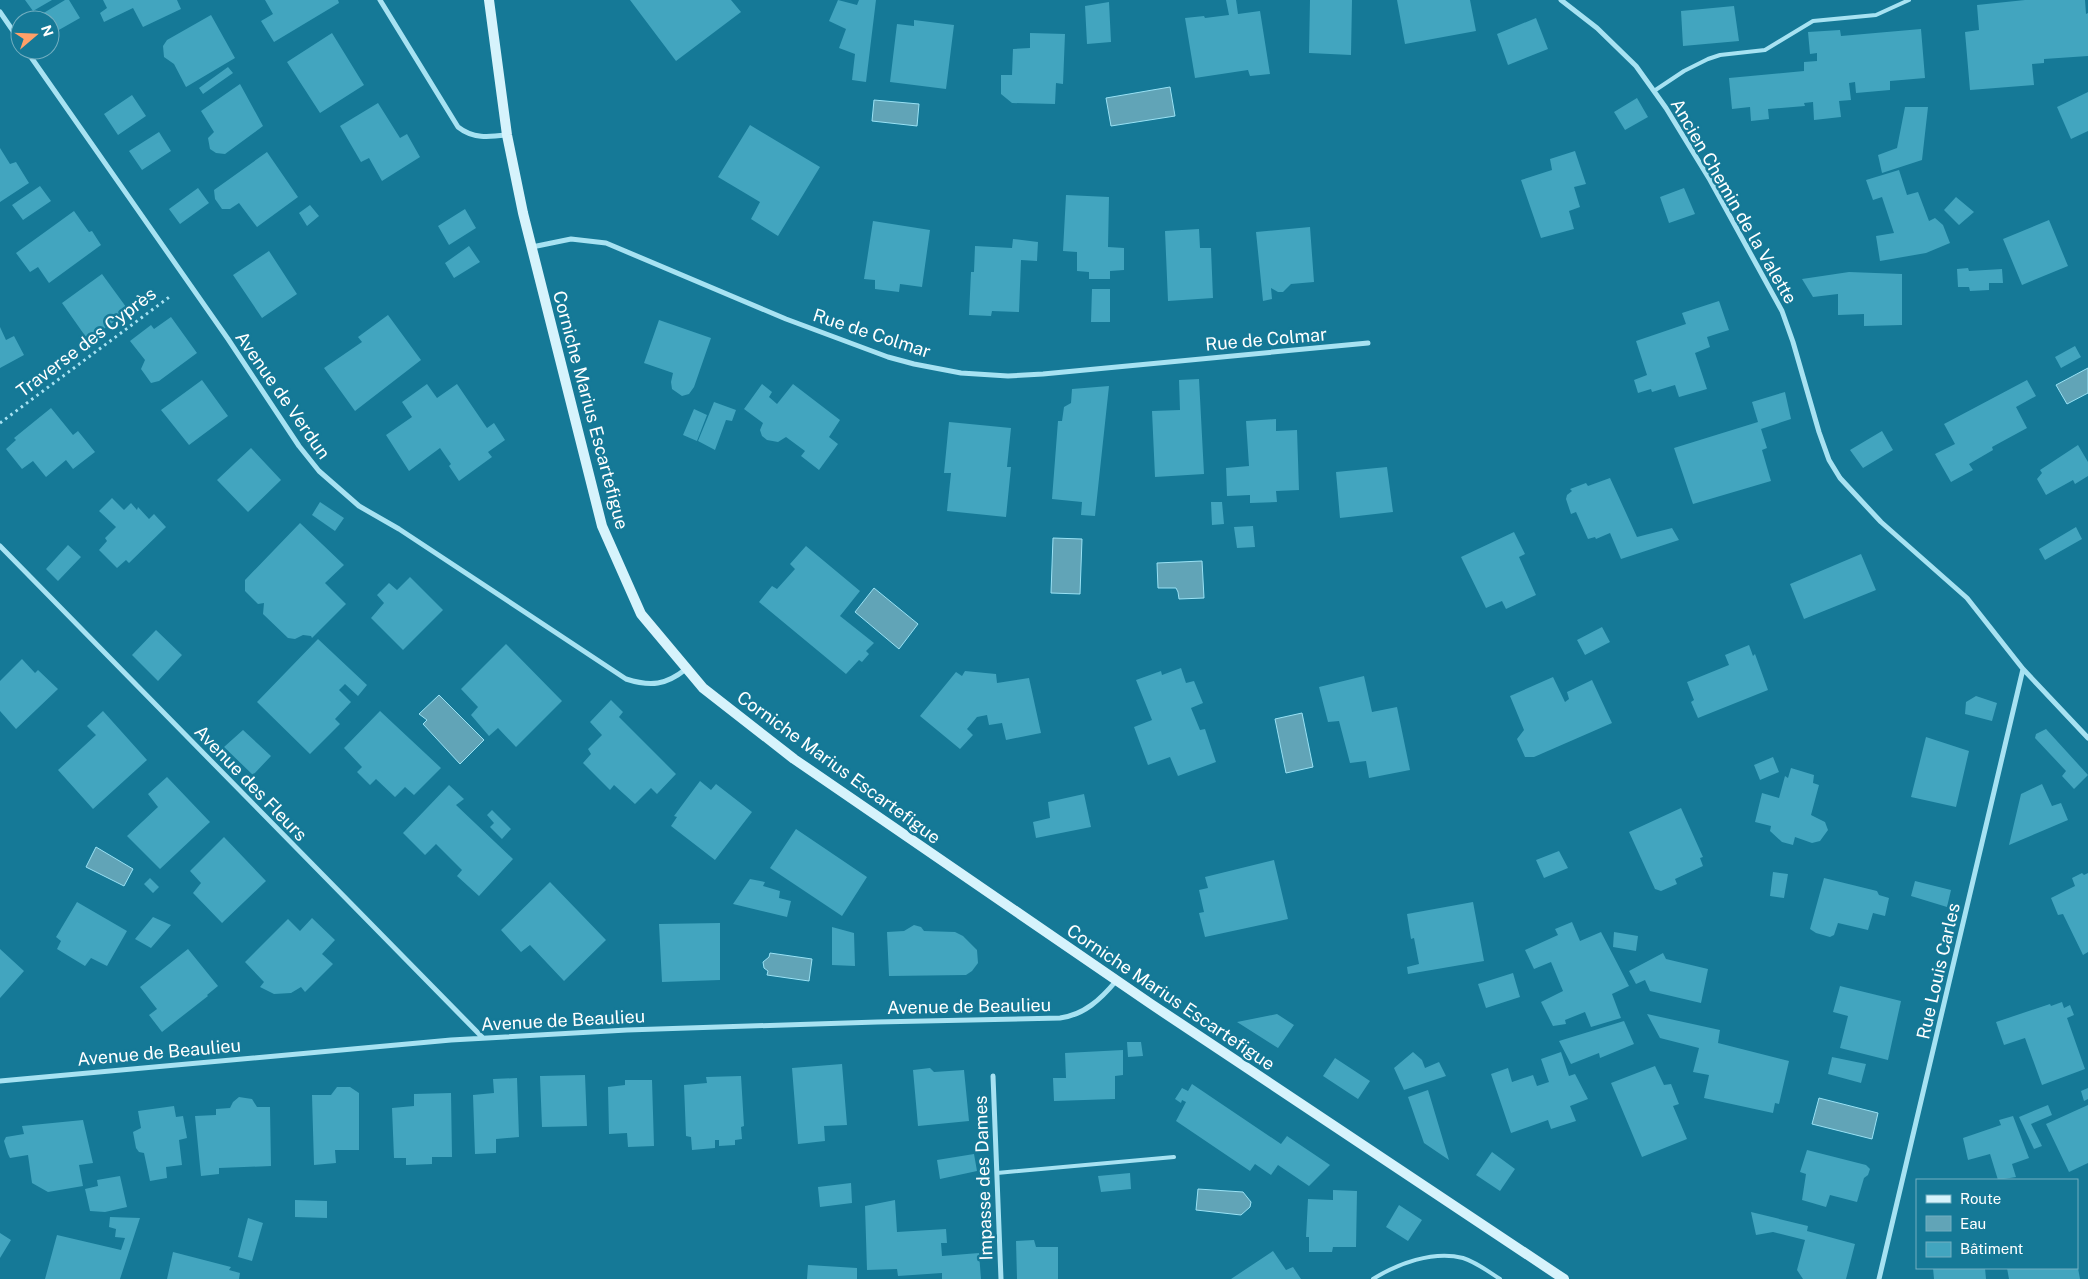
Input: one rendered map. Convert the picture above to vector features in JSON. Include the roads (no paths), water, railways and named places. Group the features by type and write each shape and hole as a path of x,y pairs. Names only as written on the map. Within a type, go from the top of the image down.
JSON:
{"main road":[{"name":"Corniche Marius Escartefigue","path":"489,0 507,135 532,247 602,526 641,614 702,688 794,759 1116,981 1564,1279"}],"street":[{"path":"380,0 458,127 469,134 480,136 507,135"},
{"name":"Ancien Chemin de la Valette","path":"1561,0 1597,28 1636,66 1710,180 1782,311 1819,432 1834,469 1840,478 1881,522 1967,598 2023,669 2088,738"},
{"path":"0,12 10,26"},
{"name":"Avenue de Verdun","path":"33,60 189,283 309,460 336,487 359,506 399,529 626,679 641,684 660,683 674,678 686,668"},
{"name":"Rue de Colmar","path":"532,247 571,239 606,243 786,318 854,344 914,364 961,373 1008,376 1368,343"},
{"name":"Avenue des Fleurs","path":"0,546 482,1038"},
{"name":"Rue Louis Carles","path":"1879,1279 2023,669"},
{"name":"Avenue de Beaulieu","path":"0,1081 482,1038 627,1030 1060,1018 1072,1016 1085,1010 1100,999 1116,981"},
{"name":"Impasse des Dames","path":"993,1076 1001,1279"}],"lane":[{"path":"1654,91 1684,71 1708,59 1720,55 1765,50 1813,21 1876,15 1909,0"},
{"path":"997,1173 1174,1157"},
{"path":"1373,1279 1391,1268 1406,1262 1452,1257 1474,1262 1500,1279"}],"water":[{"path":"1170,87 1175,116 1111,126 1106,98"},
{"path":"874,100 919,104 917,126 872,121"},
{"path":"2088,368 2088,393 2067,404 2056,385"},
{"path":"1053,538 1082,539 1080,594 1051,593"},
{"path":"1202,561 1204,598 1179,599 1176,588 1158,588 1157,563"},
{"path":"874,588 918,624 899,649 855,612"},
{"path":"439,695 484,740 460,764 423,724 427,720 419,714"},
{"path":"1302,713 1313,767 1286,773 1275,719"},
{"path":"96,847 133,869 124,886 86,867"},
{"path":"770,953 812,959 809,981 767,975 768,971 764,968 763,962 769,957"},
{"path":"1819,1098 1878,1113 1872,1139 1812,1124"},
{"path":"1198,1189 1243,1192 1251,1202 1250,1207 1241,1215 1196,1210"}]}
